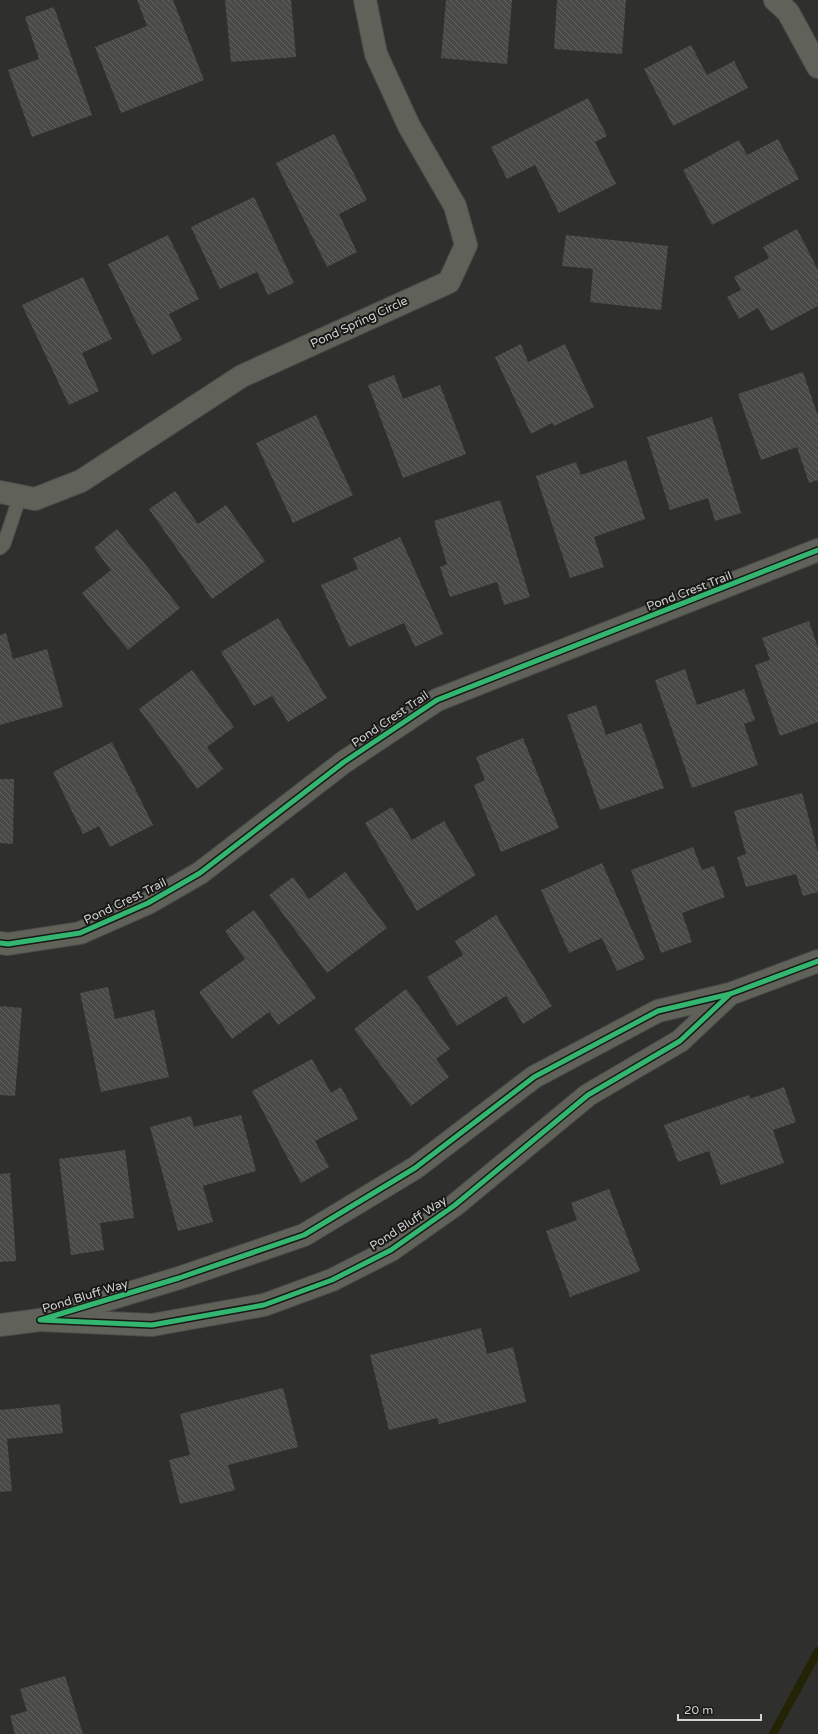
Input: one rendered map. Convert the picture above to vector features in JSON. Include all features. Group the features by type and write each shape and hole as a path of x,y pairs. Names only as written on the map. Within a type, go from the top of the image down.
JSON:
{"street":[{"name":"Pond Spring Circle","path":"10,494 35,499 81,481 242,376 449,282 466,245 455,206 409,126 376,54 365,0"},
{"path":"775,0 788,12 818,67"},
{"name":"Pond Crest Trail","path":"0,943 8,944 80,933 148,903 200,872 344,762 437,700 818,550"},
{"name":"Pond Bluff Way","path":"0,1326 40,1320 178,1278 304,1235 415,1168 534,1077 658,1012 730,994 818,960"},
{"name":"Pond Bluff Way","path":"40,1320 152,1325 264,1305 332,1280 390,1250 455,1205 588,1095 680,1041 730,994"}],"lane":[{"path":"0,548 4,544 10,494"}],"building":[{"path":"137,0 173,0 204,80 121,113 95,47 147,26"},
{"path":"225,0 291,0 296,57 231,62"},
{"path":"446,0 512,0 507,64 441,58"},
{"path":"557,0 626,0 622,54 554,49"},
{"path":"54,7 92,115 32,137 8,70 39,59 25,17"},
{"path":"691,45 707,75 734,61 748,88 673,126 644,69"},
{"path":"588,98 607,136 595,142 616,184 559,213 535,165 507,179 491,147"},
{"path":"334,134 367,200 339,214 357,252 327,267 276,163"},
{"path":"778,139 799,179 712,225 683,170 739,140 747,155"},
{"path":"254,197 294,283 268,295 257,272 220,289 191,227"},
{"path":"797,229 818,270 818,306 771,331 758,308 739,319 727,297 741,290 734,277 769,258 763,247"},
{"path":"168,235 199,299 169,314 182,340 152,355 108,264"},
{"path":"566,235 668,246 661,310 590,302 593,269 562,266"},
{"path":"83,277 112,339 82,353 99,391 69,405 22,305"},
{"path":"521,344 528,362 565,344 594,407 554,426 552,423 531,434 495,357"},
{"path":"803,372 818,416 818,480 809,483 797,447 761,460 738,394"},
{"path":"394,375 403,399 440,385 466,454 403,478 368,385"},
{"path":"316,415 353,495 293,523 256,443"},
{"path":"712,417 741,513 715,521 708,498 670,510 647,437"},
{"path":"626,460 645,519 594,537 604,567 570,578 536,476 576,462 581,475"},
{"path":"175,491 198,524 226,505 265,561 212,599 149,509"},
{"path":"500,500 530,597 504,605 497,582 450,597 440,567 447,564 434,521"},
{"path":"117,529 180,608 128,650 82,593 111,570 94,548"},
{"path":"400,537 443,634 415,647 404,623 349,647 321,585 358,569 353,558"},
{"path":"278,618 327,698 288,722 272,696 254,706 221,652"},
{"path":"809,621 818,648 818,722 780,736 755,665 770,660 762,638"},
{"path":"6,633 13,659 47,649 63,707 0,725 0,635"},
{"path":"685,669 697,705 744,689 755,720 744,724 758,765 692,788 655,680"},
{"path":"192,670 234,727 207,747 223,769 197,789 139,709"},
{"path":"596,705 606,735 641,723 664,788 600,810 567,715"},
{"path":"523,738 559,828 501,852 474,785 485,780 476,757"},
{"path":"112,742 153,825 110,847 99,826 83,834 53,772"},
{"path":"0,779 14,779 13,844 0,843"},
{"path":"802,793 818,852 818,892 803,896 796,874 746,887 737,857 746,854 734,811"},
{"path":"392,807 412,840 444,821 476,875 417,911 365,823"},
{"path":"693,847 702,870 714,866 725,897 682,913 692,942 661,953 631,870"},
{"path":"602,863 645,959 617,971 602,938 569,953 541,890"},
{"path":"345,872 387,928 327,973 269,895 293,877 309,899"},
{"path":"254,910 316,998 278,1025 269,1012 232,1039 199,992 245,959 225,931"},
{"path":"496,915 552,1006 523,1024 506,996 457,1026 427,977 463,955 455,941"},
{"path":"108,987 115,1019 154,1010 169,1077 101,1092 80,993"},
{"path":"406,989 450,1049 436,1059 449,1077 411,1106 354,1029"},
{"path":"0,1006 22,1008 15,1096 0,1095"},
{"path":"312,1059 331,1093 341,1087 358,1119 315,1141 329,1167 301,1183 252,1091"},
{"path":"784,1087 796,1122 773,1130 784,1163 721,1185 709,1151 678,1162 664,1125 749,1095 750,1099"},
{"path":"241,1115 256,1171 203,1186 213,1222 178,1231 150,1127 191,1116 194,1127"},
{"path":"125,1150 134,1218 100,1223 104,1250 71,1255 59,1159"},
{"path":"10,1173 16,1261 0,1262 0,1174"},
{"path":"609,1189 640,1271 570,1297 546,1231 577,1220 571,1203"},
{"path":"481,1328 487,1354 513,1347 526,1402 439,1424 437,1418 389,1430 370,1355"},
{"path":"283,1388 298,1447 228,1465 235,1490 180,1504 169,1460 190,1455 180,1414"},
{"path":"60,1404 63,1433 7,1439 12,1491 0,1492 0,1410"},
{"path":"65,1676 83,1734 15,1734 10,1716 27,1711 20,1689"}],"waterway":[{"path":"773,1734 818,1651"}],"cycle path":[{"path":"0,943 8,944 80,933 148,903 200,873 344,762 437,700 818,550"},
{"path":"730,994 680,1041 588,1095 455,1205 391,1250 332,1280 264,1305 152,1325 40,1320 179,1278 304,1235 415,1168 534,1077 658,1011 730,994 818,961"}]}
